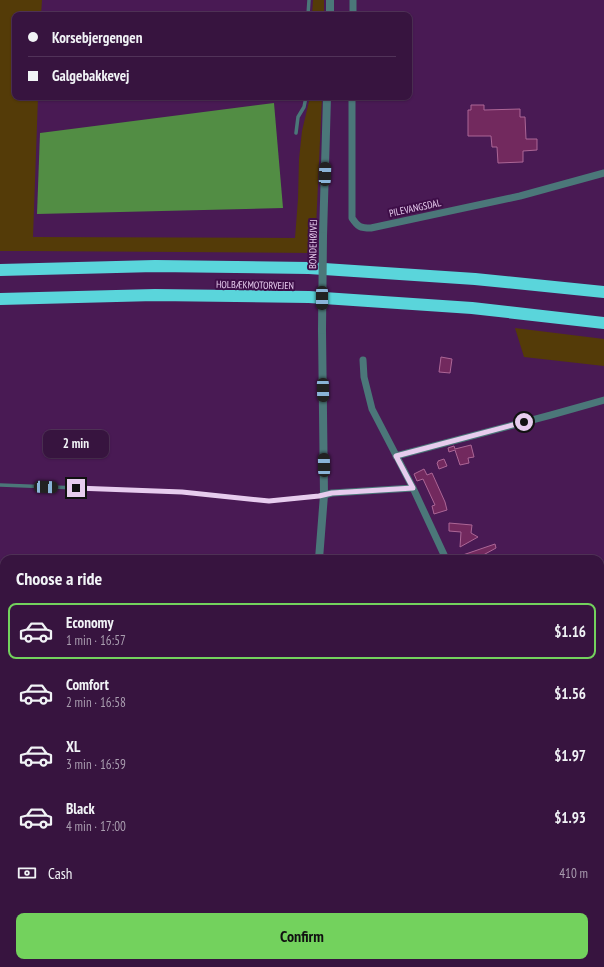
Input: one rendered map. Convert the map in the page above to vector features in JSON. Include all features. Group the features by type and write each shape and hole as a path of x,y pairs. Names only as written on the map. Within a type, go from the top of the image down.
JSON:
{"highway":[{"name":"HOLBÆKMOTORVEJEN","path":"0,270 155,266 309,268 475,279 604,292"},
{"name":"HOLBÆKMOTORVEJEN","path":"0,299 155,295 309,298 472,308 604,323"}],"street":[{"path":"330,0 330,12"},
{"path":"353,0 353,12"},
{"name":"BONDEHØJVEJ","path":"320,555 324,495 322,330 327,100"},
{"name":"PILEVANGSDAL","path":"352,100 352,218 363,228 372,228 520,196 604,173"},
{"path":"363,360 364,377 372,409 413,488 444,555"},
{"path":"396,456 604,400"},
{"path":"324,495 332,493 413,488"}],"lane":[{"path":"308,12 309,0"},
{"path":"296,133 298,117 304,107 305,100"},
{"path":"0,486 182,492 269,501 324,495"}],"shaded area":[{"path":"0,0 42,0 41,12 12,12 12,100 38,100 33,237 295,238 302,131 309,100 322,100 316,227 311,253 0,251"},
{"path":"313,0 324,0 324,12 312,12"},
{"path":"274,103 283,208 37,214 40,133"},
{"path":"515,328 604,339 604,366 524,357"}],"building":[{"path":"471,105 484,105 484,110 520,109 520,117 525,117 526,139 537,139 537,150 523,151 523,162 498,163 497,147 492,147 491,136 468,136 468,110 471,110"},
{"path":"441,357 452,359 450,373 439,372"},
{"path":"471,445 474,457 468,458 469,463 460,465 455,450 449,452 448,448 454,446 455,449"},
{"path":"444,459 447,466 439,469 437,463 438,461"},
{"path":"424,469 427,475 432,473 447,510 434,514 432,506 435,505 423,479 417,481 414,474"},
{"path":"449,523 472,525 471,533 478,537 460,547 461,532 449,531"},
{"path":"495,544 496,548 483,555 463,555"}],"route":[{"path":"76,488 182,492 269,501 319,496 332,493 413,488 396,456 524,422"}]}
